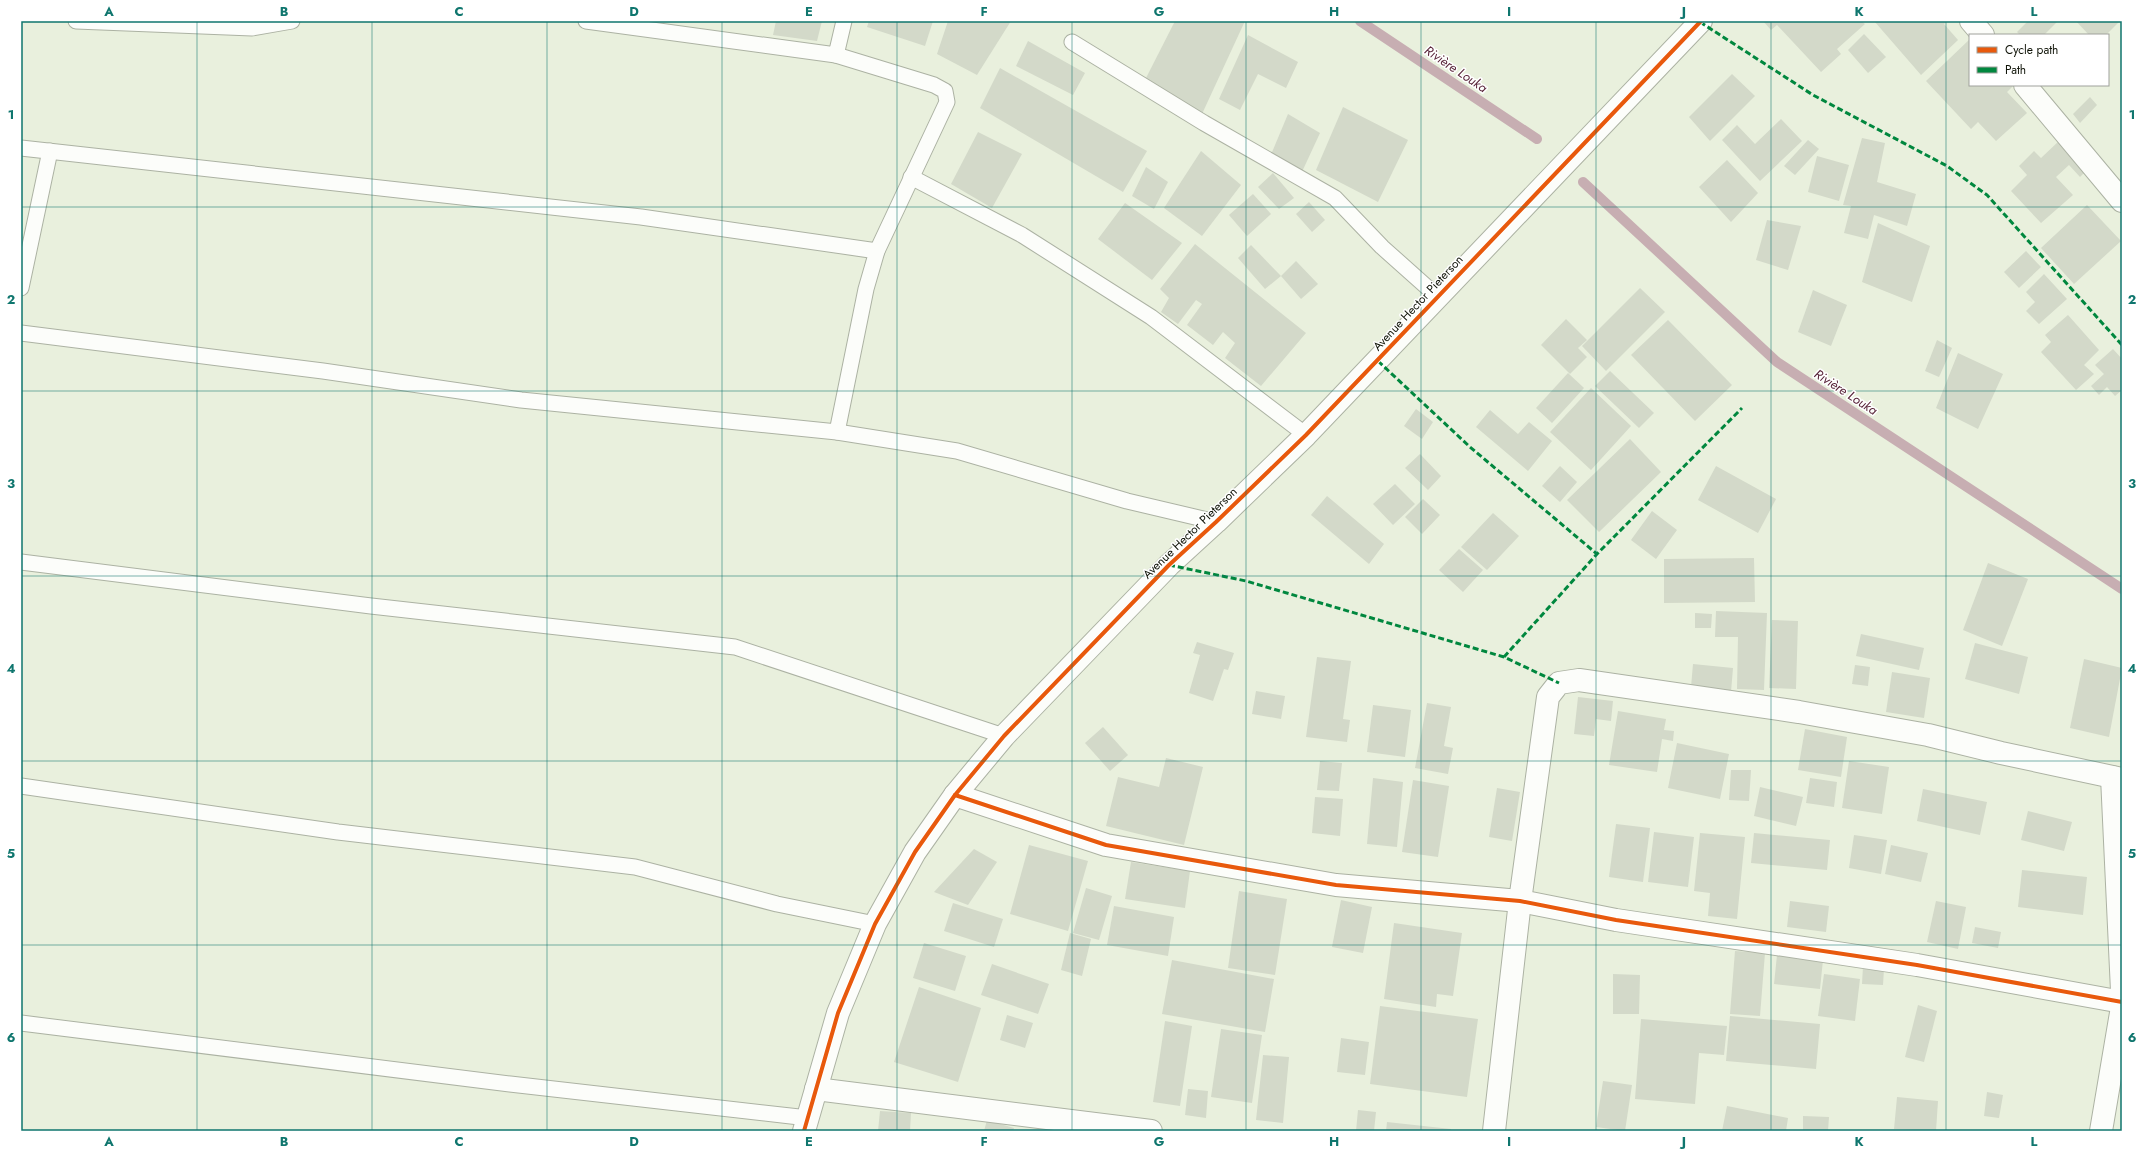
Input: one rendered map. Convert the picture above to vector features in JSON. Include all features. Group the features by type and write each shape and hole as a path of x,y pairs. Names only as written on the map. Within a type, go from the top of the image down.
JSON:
{"street":[{"name":"Avenue Hector Pieterson","path":"806,1124 838,1013 874,924 915,852 955,795 1004,736 1169,565 1306,435 1700,21"},
{"path":"1971,21 1982,34"},
{"path":"2026,86 2122,201"},
{"path":"1494,1131 1520,901 1548,697 1559,683 1579,680 1799,712 1928,735 2001,754 2117,778 2122,991"},
{"path":"955,795 1106,845 1336,885 1520,901 1616,920 1917,965 2122,1002"},
{"path":"2101,1131 2122,1007"},
{"path":"816,1089 1151,1131"}],"lane":[{"path":"76,21 252,28 292,21"},
{"path":"586,21 836,55 934,85 945,92 947,102 878,251 866,289 837,432"},
{"path":"836,55 844,21"},
{"path":"1072,42 1204,123 1334,198 1382,247 1438,297"},
{"path":"21,148 641,217 878,251"},
{"path":"21,288 50,151"},
{"path":"911,177 1022,235 1151,316 1306,435"},
{"path":"21,333 323,371 521,400 837,432 957,451 1127,501 1216,522"},
{"path":"21,562 371,606 735,647 1004,736"},
{"path":"21,786 338,832 635,867 777,904 874,924"},
{"path":"21,1023 510,1084 806,1124"}],"building":[{"path":"776,21 822,21 817,41 773,35"},
{"path":"869,21 933,21 925,46 867,27"},
{"path":"948,21 1011,21 977,75 937,54"},
{"path":"1175,21 1245,21 1202,114 1145,80"},
{"path":"1763,21 1861,21 1865,24 1837,49 1841,54 1821,72 1777,25 1771,30"},
{"path":"1947,21 1944,24 1958,40 1921,75 1875,22"},
{"path":"2028,21 2058,21 2045,34 2019,34 2017,32"},
{"path":"2076,21 2120,21 2107,34 2088,34"},
{"path":"1864,34 1886,57 1868,73 1848,50"},
{"path":"1248,35 1298,62 1286,88 1258,74 1240,110 1219,99"},
{"path":"1969,40 1969,86 2013,86 2007,92 2027,113 1996,141 1978,122 1971,129 1926,81"},
{"path":"1028,41 1085,73 1073,95 1016,66"},
{"path":"1000,68 1147,151 1123,192 980,108"},
{"path":"1732,74 1755,96 1710,141 1689,117"},
{"path":"2090,97 2097,105 2080,123 2073,114"},
{"path":"1343,107 1408,140 1378,202 1316,170"},
{"path":"1288,114 1320,133 1301,174 1270,157"},
{"path":"1781,119 1802,141 1760,181 1722,140 1737,125 1755,144"},
{"path":"978,132 1022,154 992,208 951,184"},
{"path":"1862,138 1885,143 1877,182 1916,194 1907,226 1874,215 1868,239 1844,233 1851,206 1843,205"},
{"path":"1808,140 1819,149 1795,175 1784,166"},
{"path":"2060,140 2088,169 2080,177 2069,165 2056,177 2073,195 2041,223 2011,191 2027,175 2019,166 2034,151 2041,158"},
{"path":"1201,151 1241,185 1202,236 1164,208"},
{"path":"1817,156 1849,165 1839,201 1808,192"},
{"path":"1727,160 1758,193 1731,222 1699,187"},
{"path":"1146,167 1168,182 1154,209 1132,196"},
{"path":"1273,173 1294,198 1279,209 1258,187"},
{"path":"1253,194 1271,214 1247,236 1229,215"},
{"path":"1309,202 1325,220 1312,232 1296,214"},
{"path":"1125,203 1182,243 1152,280 1098,239"},
{"path":"2087,205 2121,241 2074,284 2041,248"},
{"path":"1767,220 1801,226 1788,270 1756,260"},
{"path":"1878,223 1930,246 1912,302 1862,282"},
{"path":"1195,244 1306,333 1261,386 1225,358 1235,343 1223,332 1213,345 1187,325 1202,304 1196,300 1178,324 1161,312 1169,298 1160,289"},
{"path":"1251,245 1281,276 1265,289 1238,258"},
{"path":"2026,251 2041,267 2019,288 2004,272"},
{"path":"1296,261 1318,284 1301,299 1281,276"},
{"path":"2044,274 2067,299 2039,324 2026,311 2035,302 2026,292"},
{"path":"1640,288 1665,312 1606,371 1582,346"},
{"path":"1813,290 1847,305 1831,346 1798,332"},
{"path":"2068,315 2099,350 2084,365 2094,374 2076,390 2041,352 2051,342 2045,335"},
{"path":"1566,319 1587,340 1578,348 1587,357 1570,374 1541,345"},
{"path":"1668,320 1732,385 1695,421 1631,355"},
{"path":"1937,340 1952,348 1939,377 1925,371"},
{"path":"2113,349 2122,359 2122,390 2115,396 2107,387 2099,395 2091,386 2104,374 2095,365"},
{"path":"1958,353 2003,374 1978,429 1936,408"},
{"path":"1610,371 1654,413 1639,428 1595,386"},
{"path":"1568,373 1584,388 1552,423 1536,408"},
{"path":"1591,388 1631,426 1591,470 1550,432"},
{"path":"1416,409 1433,422 1422,439 1404,426"},
{"path":"1490,410 1518,434 1529,422 1552,441 1528,471 1476,427"},
{"path":"1630,439 1661,472 1599,532 1567,500"},
{"path":"1420,454 1441,476 1428,490 1405,468"},
{"path":"1560,466 1577,482 1560,502 1542,486"},
{"path":"1716,466 1776,499 1758,533 1698,500"},
{"path":"1395,484 1415,504 1393,525 1373,504"},
{"path":"1327,496 1384,544 1369,564 1311,515"},
{"path":"1423,499 1440,515 1422,534 1405,517"},
{"path":"1652,511 1677,530 1656,559 1631,540"},
{"path":"1493,513 1519,536 1487,570 1461,547"},
{"path":"1459,549 1483,570 1463,592 1439,570"},
{"path":"1754,558 1755,602 1664,603 1664,559"},
{"path":"1988,563 2028,579 2002,646 1963,630"},
{"path":"1716,611 1767,613 1764,690 1737,689 1738,637 1715,637"},
{"path":"1695,613 1712,614 1711,628 1695,628"},
{"path":"1772,620 1798,621 1796,689 1769,688"},
{"path":"1861,634 1924,648 1919,670 1856,656"},
{"path":"1197,642 1234,653 1228,670 1224,669 1213,701 1189,693 1200,655 1193,653"},
{"path":"1975,643 2028,657 2019,694 1965,679"},
{"path":"1317,657 1351,661 1343,719 1350,720 1347,742 1306,737"},
{"path":"2084,659 2122,668 2109,737 2070,728"},
{"path":"1693,664 1733,668 1731,692 1691,687"},
{"path":"1855,665 1870,667 1868,686 1852,684"},
{"path":"1892,672 1930,678 1924,718 1886,712"},
{"path":"1256,691 1285,696 1281,719 1252,714"},
{"path":"1578,697 1613,701 1611,721 1596,719 1594,736 1574,734"},
{"path":"1427,703 1451,707 1444,746 1453,748 1448,774 1415,768"},
{"path":"1373,705 1411,710 1405,757 1367,752"},
{"path":"1618,711 1666,719 1664,730 1674,731 1673,741 1662,739 1657,772 1609,765"},
{"path":"1103,727 1128,755 1110,771 1085,743"},
{"path":"1805,729 1847,737 1841,777 1798,770"},
{"path":"1677,743 1729,754 1720,799 1668,788"},
{"path":"1166,758 1203,767 1184,845 1106,826 1118,777 1159,787"},
{"path":"1320,761 1342,763 1339,791 1317,790"},
{"path":"1849,761 1889,767 1882,814 1842,808"},
{"path":"1731,770 1751,770 1749,801 1729,800"},
{"path":"1373,778 1403,782 1397,847 1367,844"},
{"path":"1810,778 1837,782 1834,807 1806,803"},
{"path":"1413,780 1449,786 1438,857 1402,852"},
{"path":"1760,787 1803,797 1796,826 1754,816"},
{"path":"1497,788 1520,792 1512,841 1489,837"},
{"path":"1923,789 1987,802 1980,835 1917,821"},
{"path":"1315,797 1343,799 1340,836 1312,833"},
{"path":"2028,811 2072,822 2064,851 2021,840"},
{"path":"1616,824 1650,828 1643,882 1609,877"},
{"path":"1654,832 1694,837 1688,887 1648,882"},
{"path":"1700,833 1745,837 1737,919 1708,916 1710,893 1694,891"},
{"path":"1754,833 1830,840 1827,870 1751,863"},
{"path":"1854,835 1887,840 1881,874 1849,868"},
{"path":"1029,845 1088,861 1068,931 1010,914"},
{"path":"1891,845 1928,853 1921,882 1885,874"},
{"path":"974,849 997,862 968,905 934,892"},
{"path":"1131,862 1190,871 1185,908 1125,899"},
{"path":"2022,870 2087,877 2083,915 2018,907"},
{"path":"1086,888 1112,896 1099,940 1073,933"},
{"path":"1239,891 1287,899 1275,975 1228,968"},
{"path":"1341,900 1372,907 1363,953 1332,947"},
{"path":"1790,901 1829,906 1826,932 1787,927"},
{"path":"1936,901 1966,907 1958,949 1927,942"},
{"path":"953,903 1003,919 994,947 944,931"},
{"path":"1114,906 1174,917 1168,956 1107,945"},
{"path":"1394,923 1462,933 1453,996 1437,994 1436,1007 1384,999"},
{"path":"1975,927 2001,932 1998,948 1972,943"},
{"path":"1070,933 1091,939 1082,976 1061,970"},
{"path":"924,943 966,956 955,991 913,978"},
{"path":"1735,951 1765,953 1760,1016 1730,1014"},
{"path":"1777,955 1823,960 1820,989 1774,984"},
{"path":"1172,960 1274,979 1265,1032 1162,1014"},
{"path":"992,964 1049,984 1038,1014 981,995"},
{"path":"1863,966 1884,969 1883,985 1862,984"},
{"path":"1613,974 1640,975 1639,1014 1613,1014"},
{"path":"1824,974 1860,979 1855,1021 1818,1016"},
{"path":"919,987 981,1008 958,1082 894,1062"},
{"path":"1918,1005 1937,1011 1924,1062 1905,1057"},
{"path":"1380,1006 1478,1019 1467,1097 1370,1084"},
{"path":"1007,1015 1033,1023 1025,1048 1000,1040"},
{"path":"1730,1016 1820,1024 1816,1069 1726,1061"},
{"path":"1641,1019 1727,1026 1724,1055 1699,1053 1695,1104 1635,1099"},
{"path":"1165,1021 1192,1026 1180,1106 1153,1102"},
{"path":"1221,1029 1262,1035 1252,1103 1211,1097"},
{"path":"1341,1038 1369,1042 1365,1075 1337,1072"},
{"path":"1263,1055 1289,1057 1283,1123 1256,1120"},
{"path":"1603,1081 1632,1085 1625,1131 1596,1127"},
{"path":"1188,1089 1208,1091 1206,1118 1185,1115"},
{"path":"1987,1092 2003,1095 1999,1118 1984,1116"},
{"path":"1897,1097 1938,1101 1936,1131 1894,1129"},
{"path":"1727,1106 1788,1118 1786,1131 1722,1131"},
{"path":"1358,1110 1376,1112 1374,1131 1356,1131"},
{"path":"880,1111 911,1113 910,1131 878,1131"},
{"path":"1803,1116 1829,1117 1828,1131 1803,1131"},
{"path":"987,1120 1014,1128 1013,1131 984,1131"},
{"path":"1387,1122 1451,1129 1451,1131 1386,1131"}],"waterway":[{"name":"Rivière Louka","path":"1360,21 1537,139"},
{"name":"Rivière Louka","path":"1583,182 1777,362 2122,589"}],"marked path":[{"path":"1700,22 1813,95 1947,166 1987,195 2122,345"},
{"path":"1378,361 1470,447 1597,554"},
{"path":"1504,657 1597,554 1742,408"},
{"path":"1169,565 1246,581 1504,657 1559,683"}],"cycle path":[{"path":"804,1131 838,1013 875,924 915,852 955,795 1004,736 1169,565 1306,435 1701,21"},
{"path":"955,795 1106,845 1336,885 1520,901 1616,920 1917,965 2122,1002"}]}
